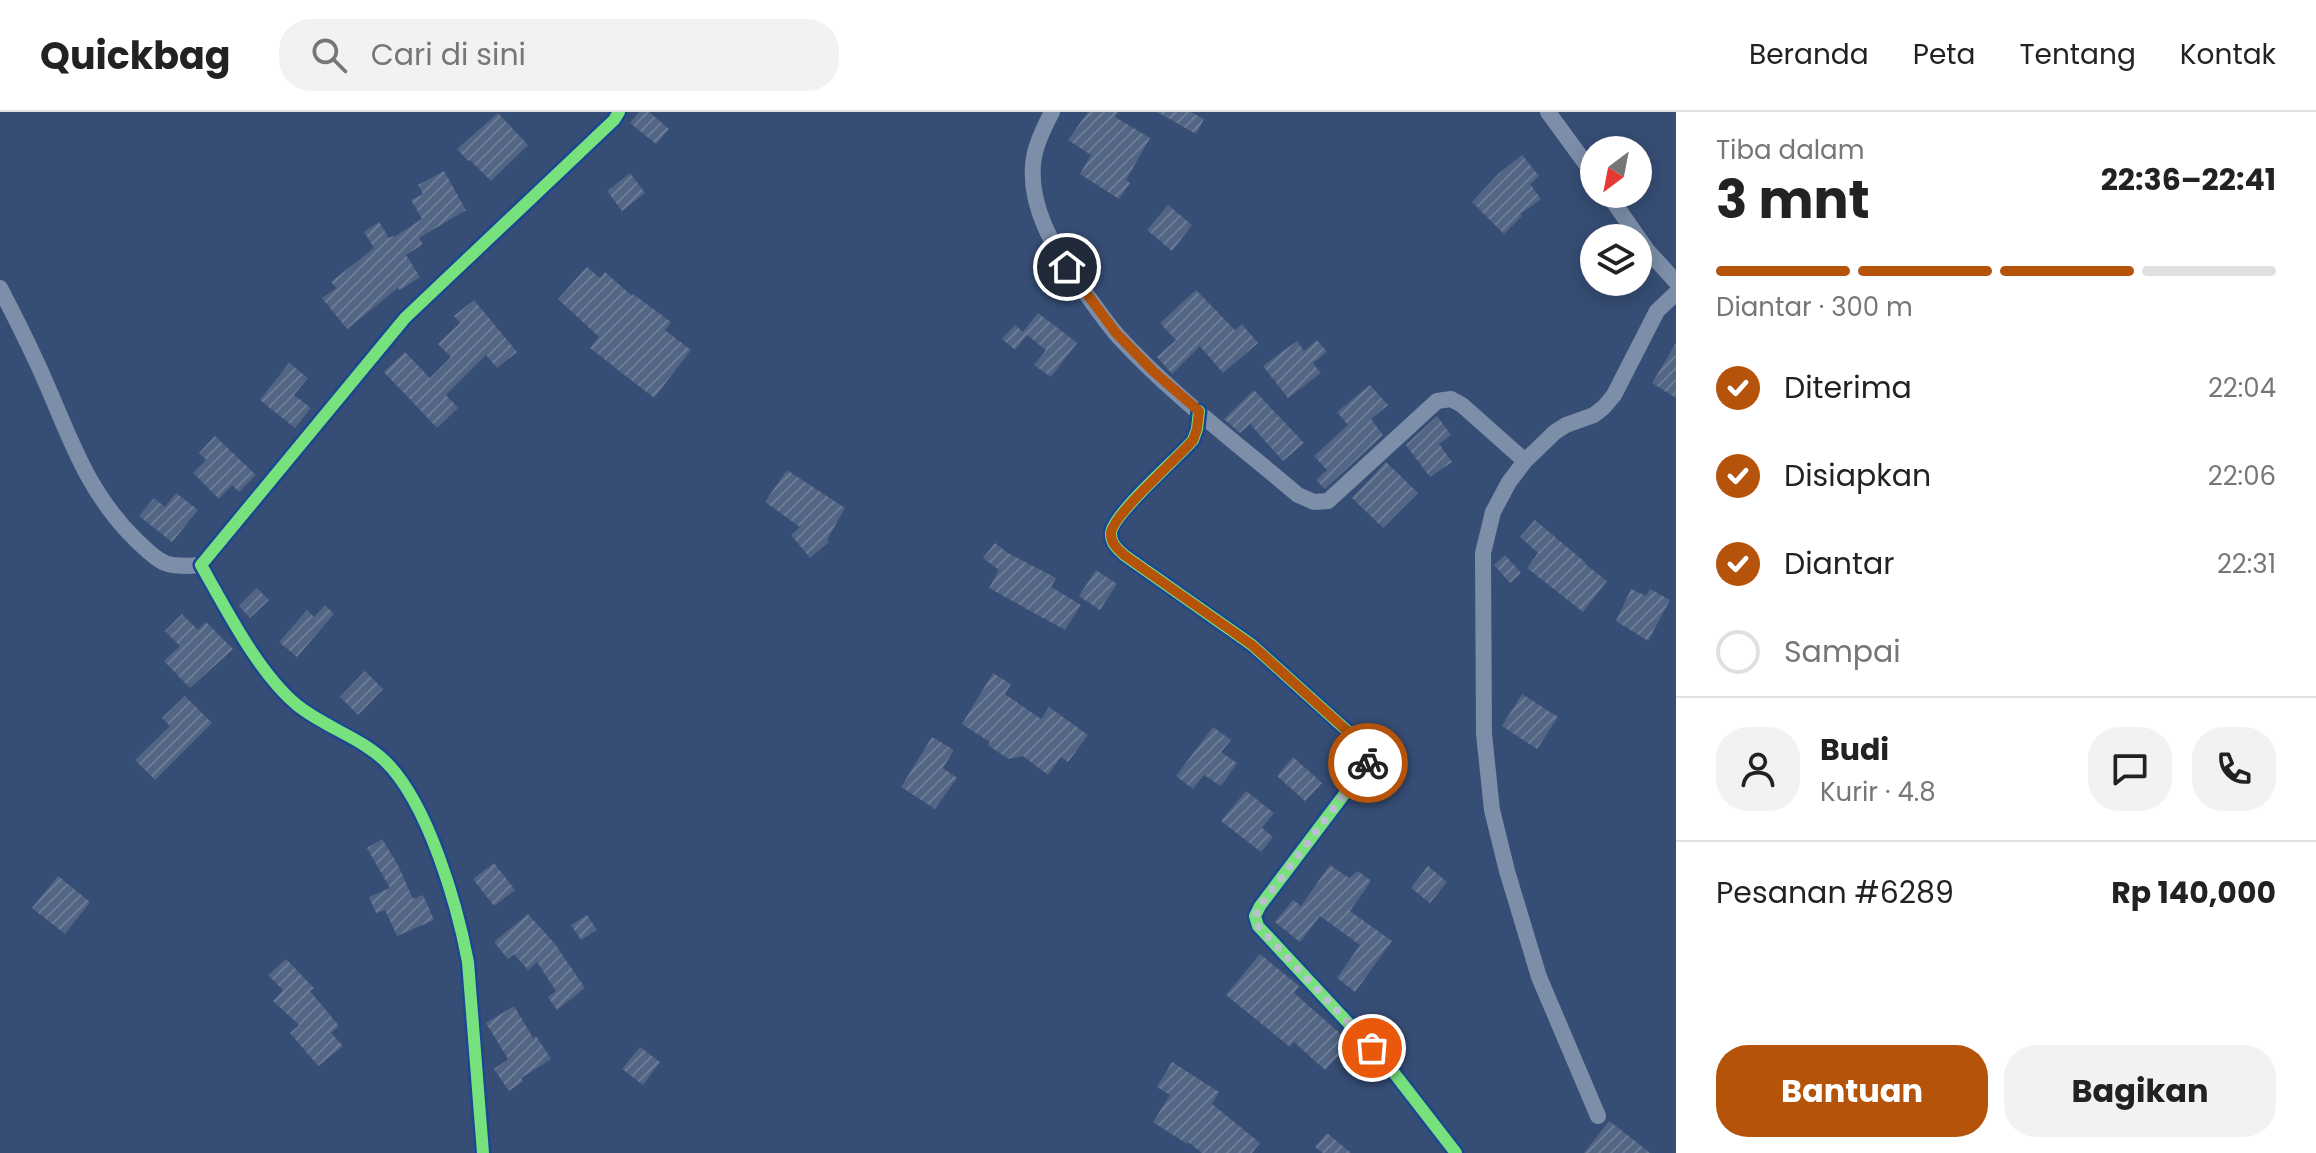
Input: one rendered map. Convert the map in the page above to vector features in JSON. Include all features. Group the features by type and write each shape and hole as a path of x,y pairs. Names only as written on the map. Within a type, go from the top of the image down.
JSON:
{"street":[{"path":"0,288 38,363 82,466 107,508 150,553 166,563 201,565 405,318 619,112"},
{"path":"1052,112 1033,159 1033,179 1036,199 1053,245 1116,333 1154,372 1298,495 1314,502 1328,501 1437,401 1451,399 1462,405 1525,461"},
{"path":"1548,112 1580,156"},
{"path":"1618,208 1647,250 1676,282"},
{"path":"1598,1116 1539,977 1492,810 1484,734 1483,553 1493,512 1509,482 1525,461 1555,432 1594,415 1604,407 1614,395 1657,311 1676,293"},
{"path":"1199,411 1193,440 1120,516 1113,525 1111,536 1124,555 1252,645 1364,746 1368,763 1255,916 1258,926 1391,1069 1456,1153"},
{"path":"201,565 268,674 297,705 365,745 385,761 423,818 449,885 465,946 483,1153"}],"building":[{"path":"639,112 649,112 669,129 656,144 630,123"},
{"path":"1088,112 1118,112 1115,117 1150,138 1126,180 1130,183 1119,199 1080,174 1091,155 1068,140"},
{"path":"1157,112 1191,112 1204,119 1196,134"},
{"path":"498,113 528,145 491,181 457,149"},
{"path":"1522,155 1539,176 1530,184 1541,199 1520,214 1522,216 1504,234 1472,202 1499,173"},
{"path":"444,171 466,210 419,238 423,244 406,255 420,277 400,290 398,288 347,329 322,298 336,288 331,282 374,248 364,232 379,222 389,238 394,237 422,219 411,200 423,194 418,185"},
{"path":"630,173 645,193 622,211 607,191"},
{"path":"1168,205 1192,225 1172,251 1147,230"},
{"path":"587,267 600,278 605,272 632,296 671,322 665,330 691,350 654,398 590,348 599,337 558,299"},
{"path":"1196,290 1235,330 1242,324 1258,343 1223,373 1200,346 1172,374 1157,357 1176,340 1160,323"},
{"path":"474,300 517,352 497,368 486,355 446,395 458,408 437,428 384,372 405,352 430,378 451,357 438,344 460,323 454,316"},
{"path":"1038,313 1077,343 1051,377 1034,365 1046,350 1027,335 1015,350 1002,339 1015,325 1023,332"},
{"path":"1317,340 1327,352 1313,363 1321,373 1288,398 1263,366 1297,341 1304,351"},
{"path":"1676,343 1676,398 1652,383"},
{"path":"289,363 308,378 294,395 311,408 295,428 260,400"},
{"path":"1370,385 1388,405 1371,419 1383,435 1325,489 1316,480 1327,470 1314,456 1348,425 1337,412"},
{"path":"1254,390 1304,443 1283,461 1250,424 1240,433 1224,419"},
{"path":"1437,416 1451,435 1439,444 1452,462 1430,477 1406,445"},
{"path":"215,436 256,475 239,492 232,485 219,499 193,473 206,460 199,453"},
{"path":"1386,462 1418,493 1383,528 1352,498"},
{"path":"787,470 845,508 827,540 829,542 810,558 791,535 800,527 765,502"},
{"path":"176,493 198,510 172,542 139,516 154,498 165,507"},
{"path":"1535,520 1607,581 1583,612 1527,568 1538,553 1520,537"},
{"path":"995,543 1056,578 1051,587 1081,605 1065,630 989,588 999,570 983,558"},
{"path":"1505,555 1521,573 1510,583 1494,565"},
{"path":"1096,570 1117,584 1100,610 1079,596"},
{"path":"257,588 269,600 250,618 239,606"},
{"path":"1631,589 1646,596 1650,589 1670,600 1648,641 1616,621"},
{"path":"325,605 334,614 297,657 279,642 307,610 314,617"},
{"path":"182,614 198,630 206,622 233,649 190,688 164,661 180,646 165,631"},
{"path":"365,671 383,689 358,715 340,697"},
{"path":"993,673 1011,684 1005,694 1041,719 1049,707 1088,735 1068,762 1061,757 1048,775 1023,756 1008,759 988,745 990,742 962,724"},
{"path":"1522,694 1558,717 1537,749 1502,726"},
{"path":"185,696 212,723 155,780 135,760 170,726 162,718"},
{"path":"1213,727 1231,740 1221,752 1237,763 1221,786 1204,775 1193,789 1176,776"},
{"path":"932,737 954,750 943,768 957,778 935,809 901,787"},
{"path":"1293,757 1322,783 1305,801 1277,776"},
{"path":"1246,791 1274,813 1262,828 1273,837 1261,852 1221,821"},
{"path":"382,839 413,899 423,895 434,920 397,936 385,910 376,913 369,897 390,888 367,848"},
{"path":"494,863 515,890 494,906 473,879"},
{"path":"1330,865 1349,878 1358,871 1371,881 1350,911 1392,941 1355,992 1337,978 1360,945 1320,916 1300,942 1275,922 1293,900 1301,906"},
{"path":"1428,866 1447,882 1430,903 1411,888"},
{"path":"58,876 90,902 65,934 32,908"},
{"path":"528,914 555,944 585,988 557,1010 548,997 556,991 537,962 528,970 514,954 508,959 494,942"},
{"path":"587,915 597,930 581,940 571,925"},
{"path":"1260,954 1299,986 1294,993 1351,1043 1325,1070 1294,1042 1290,1047 1226,995"},
{"path":"286,959 314,988 310,991 339,1026 331,1033 343,1046 318,1066 290,1033 299,1025 273,1001 283,990 268,975"},
{"path":"514,1006 533,1038 536,1036 551,1059 521,1078 523,1081 509,1091 494,1069 508,1059 486,1023"},
{"path":"640,1047 660,1062 643,1085 622,1069"},
{"path":"1172,1062 1219,1092 1212,1104 1260,1143 1252,1153 1202,1153 1153,1122 1170,1095 1157,1087"},
{"path":"1609,1121 1634,1140 1650,1153 1584,1153"},
{"path":"1327,1133 1351,1153 1323,1153 1315,1147"}],"cycle path":[{"path":"483,1153 468,962 448,884 415,802 385,761 364,745 308,713 283,692 244,640 201,565 405,318 619,112"},
{"path":"1199,411 1193,440 1121,514 1111,534 1112,541 1124,555 1252,645 1364,746 1368,763 1255,916 1258,926 1391,1069 1456,1153"}],"way so far":[{"path":"1368,763 1255,916 1258,926 1372,1048"}],"route":[{"path":"1067,267 1116,333 1199,411 1193,440 1113,525 1111,536 1115,546 1252,645 1364,746 1368,763"}]}
